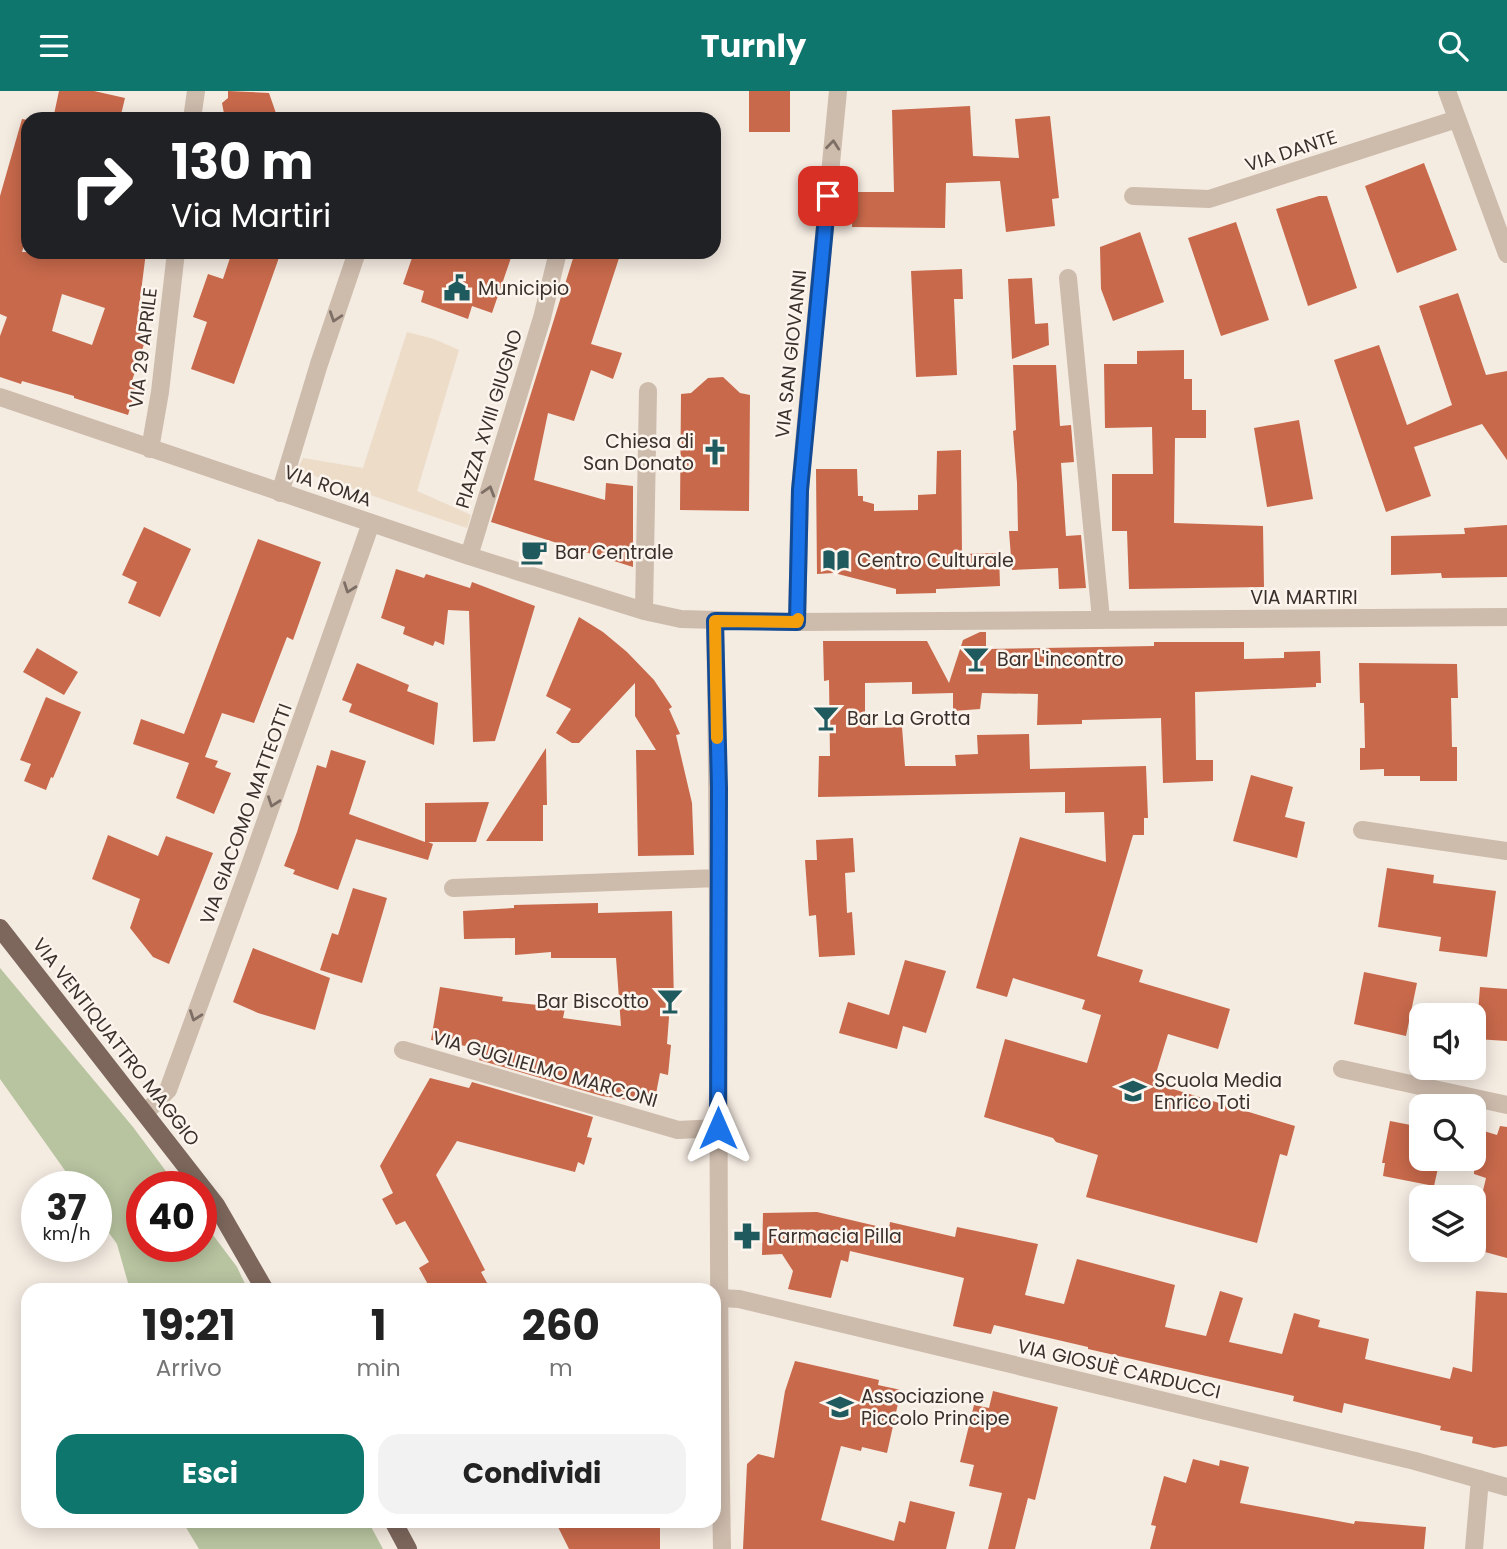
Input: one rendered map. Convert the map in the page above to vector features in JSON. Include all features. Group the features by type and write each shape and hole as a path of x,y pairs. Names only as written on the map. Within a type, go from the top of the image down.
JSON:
{"main road":[{"name":"VIA VENTIQUATTRO MAGGIO","path":"0,928 146,1111 216,1205 261,1283"},
{"path":"397,1528 408,1549"}],"street":[{"path":"193,112 195,91"},
{"name":"VIA SAN GIOVANNI","path":"797,622 800,490 838,91"},
{"path":"1447,91 1507,254"},
{"name":"VIA DANTE","path":"1133,196 1209,199 1457,119"},
{"name":"VIA 29 APRILE","path":"150,449 160,392 175,259"},
{"path":"280,493 319,364 356,259"},
{"name":"PIAZZA XVIII GIUGNO","path":"469,556 542,318 556,259"},
{"path":"1068,278 1101,619"},
{"path":"644,611 648,391"},
{"name":"VIA ROMA","path":"0,397 469,556 644,611 681,619 715,621"},
{"name":"VIA GIACOMO MATTEOTTI","path":"146,1111 168,1090 371,523"},
{"name":"VIA MARTIRI","path":"715,621 1507,617"},
{"path":"715,621 719,788 720,1283"},
{"path":"1362,830 1507,851"},
{"path":"453,888 718,878"},
{"name":"VIA GUGLIELMO MARCONI","path":"402,1050 678,1130 718,1128"},
{"path":"1342,1069 1507,1105"},
{"name":"VIA GIOSUÈ CARDUCCI","path":"721,1298 739,1299 1415,1461 1507,1487"},
{"path":"721,1424 722,1549"},
{"path":"1474,1549 1480,1479"}],"green space":[{"path":"0,968 133,1127 166,1171 126,1171 126,1262 217,1262 217,1240 237,1267 245,1283 128,1283 117,1244 112,1237 112,1171 65,1171 0,1079"},
{"path":"186,1528 372,1528 383,1549 199,1549"}],"shaded area":[{"path":"407,332 434,339 459,350 417,491 471,515 467,528 297,470 303,458 363,468"}],"building":[{"path":"59,91 94,91 125,98 122,112 54,112"},
{"path":"228,91 269,93 276,112 224,112 222,103 228,98"},
{"path":"749,91 790,91 790,132 749,132"},
{"path":"970,106 973,156 1019,158 1015,119 1050,116 1059,198 1052,199 1055,226 1006,232 1000,181 946,183 945,228 852,227 853,192 894,192 892,110"},
{"path":"21,122 21,259 145,259 136,332 147,335 130,387 136,388 128,415 74,396 0,377 0,336 7,317 0,314 0,196","holes":["62,294 105,308 92,345 52,331"]},
{"path":"1424,163 1457,250 1397,273 1365,186"},
{"path":"1327,196 1357,288 1308,306 1276,209"},
{"path":"1236,222 1269,320 1221,336 1188,238"},
{"path":"1140,232 1164,302 1113,321 1101,289 1100,247"},
{"path":"230,259 279,259 234,384 191,369 207,322 193,317 208,274 223,279"},
{"name":"Municipio","path":"412,259 511,259 492,313 472,306 468,319 421,302 424,291 403,284"},
{"path":"573,259 619,259 591,344 622,353 613,379 591,370 574,421 548,413 534,480 605,500 606,483 633,486 633,567 491,522"},
{"path":"962,269 963,299 954,299 957,375 916,377 911,271"},
{"path":"1032,278 1035,324 1048,323 1049,345 1012,359 1008,279"},
{"path":"1458,293 1486,375 1507,371 1507,460 1482,424 1414,447 1431,496 1386,512 1334,360 1379,345 1407,425 1452,405 1419,306"},
{"path":"1184,350 1184,379 1192,379 1192,410 1206,410 1206,438 1175,438 1174,523 1263,526 1264,587 1129,589 1127,531 1112,531 1112,474 1153,474 1152,427 1105,428 1104,364 1137,364 1137,351"},
{"path":"1013,365 1056,365 1060,426 1071,425 1074,462 1061,463 1066,536 1081,535 1086,588 1059,589 1058,568 1012,570 1009,531 1018,531"},
{"name":"Chiesa di San Donato","path":"723,377 740,393 750,395 749,511 680,510 681,394 691,393 708,378"},
{"path":"1299,420 1313,499 1267,507 1254,428"},
{"path":"961,450 962,554 999,553 1000,586 896,594 896,589 834,573 817,574 816,469 857,469 858,496 863,496 863,501 874,504 874,511 918,510 918,495 936,494 937,451"},
{"path":"1507,525 1507,577 1442,578 1441,573 1391,575 1391,536 1465,534 1464,528"},
{"path":"144,527 191,549 160,617 128,603 137,582 122,575"},
{"path":"258,539 321,562 293,640 287,637 254,723 222,713 205,757 218,761 215,767 231,773 214,814 176,798 189,763 133,744 141,719 184,734"},
{"path":"396,569 424,578 426,574 470,588 472,582 535,606 495,741 473,742 469,611 448,610 444,645 435,641 433,646 403,634 405,627 381,618"},
{"path":"579,617 627,652 654,680 672,707 669,709 680,734 676,735 692,803 694,855 638,856 636,750 656,750 635,716 635,683 579,743 572,743 556,733 571,709 546,696"},
{"path":"986,632 986,649 1154,646 1154,642 1244,642 1244,659 1284,658 1284,652 1320,651 1321,683 1316,683 1316,687 1195,692 1196,760 1213,760 1213,781 1163,783 1161,718 1082,720 1082,724 1037,725 1038,694 982,693 980,709 953,711 953,693 912,694 912,682 865,683 865,728 902,727 905,766 956,766 955,755 978,754 977,735 1029,734 1030,769 1146,766 1148,818 1144,818 1144,835 1133,835 1097,956 1143,970 1139,982 1230,1009 1218,1049 1168,1034 1153,1083 1295,1126 1287,1156 1280,1154 1257,1243 1086,1197 1098,1155 984,1117 1005,1039 1087,1063 1101,1015 1082,1009 1085,1000 1013,978 1007,997 976,988 1020,837 1106,862 1104,812 1065,813 1065,792 818,797 819,756 830,756 829,680 824,681 823,641 927,641 949,683 963,640"},
{"path":"37,648 78,672 64,695 23,672"},
{"path":"357,663 409,685 407,691 438,703 434,745 349,712 352,704 342,700"},
{"path":"1359,663 1457,664 1458,698 1451,698 1452,747 1457,747 1457,781 1420,781 1420,776 1384,776 1384,769 1360,770 1360,748 1365,748 1364,703 1360,703"},
{"path":"46,697 81,712 46,790 24,781 31,764 20,760"},
{"path":"546,748 547,805 543,805 543,841 486,841"},
{"path":"331,750 366,761 349,814 425,842 425,803 489,802 476,842 428,842 433,844 428,860 356,839 338,890 293,874 295,870 284,866 317,765 326,768"},
{"path":"1251,775 1293,787 1285,817 1305,822 1297,858 1233,841"},
{"path":"108,835 158,856 166,836 213,853 169,964 153,957 130,928 140,899 92,879"},
{"path":"853,838 855,872 845,873 847,913 852,912 855,955 819,957 816,915 809,916 805,860 817,860 816,840"},
{"path":"1387,868 1434,875 1433,883 1496,891 1487,957 1439,951 1441,937 1378,927"},
{"path":"353,888 387,898 362,983 320,970 332,933 338,935"},
{"path":"598,903 598,913 672,911 674,1004 670,1004 667,1044 671,1045 668,1075 660,1073 654,1104 602,1096 479,1060 483,1049 431,1040 440,987 503,997 502,1001 565,1008 563,1018 621,1026 616,958 551,958 551,952 515,955 515,938 464,939 463,911 514,908 514,905"},
{"path":"253,948 330,978 315,1030 258,1013 233,1002"},
{"path":"905,960 946,971 926,1033 903,1026 897,1049 839,1033 848,1002 889,1015"},
{"path":"1364,972 1417,983 1413,1003 1409,1003 1406,1036 1354,1024"},
{"path":"1480,987 1507,989 1507,1041 1486,1040 1486,1003 1479,1003"},
{"path":"430,1078 469,1088 472,1082 593,1117 587,1137 592,1138 584,1165 578,1162 575,1172 457,1141 436,1175 485,1270 481,1272 487,1283 427,1283 419,1268 429,1262 405,1221 396,1225 382,1199 393,1193 380,1166"},
{"path":"1390,1121 1409,1125 1409,1171 1437,1171 1434,1185 1383,1176 1385,1163 1382,1163"},
{"path":"1500,1126 1507,1127 1507,1258 1486,1252 1486,1178 1474,1174 1474,1171 1486,1171 1486,1132 1497,1135"},
{"path":"817,1212 889,1229 890,1222 955,1237 957,1227 1038,1244 1025,1295 1064,1304 1077,1259 1175,1285 1165,1327 1206,1336 1220,1291 1243,1298 1229,1342 1282,1354 1294,1313 1320,1320 1318,1327 1369,1339 1365,1359 1450,1379 1453,1367 1472,1372 1476,1291 1507,1293 1507,1446 1494,1448 1472,1443 1473,1437 1440,1430 1441,1426 1344,1403 1342,1413 1293,1401 1294,1396 994,1325 991,1334 953,1326 964,1278 850,1251 848,1262 841,1260 831,1298 788,1289 793,1271 782,1254 762,1255 763,1213"},
{"path":"795,1361 879,1380 878,1385 901,1390 887,1453 862,1447 861,1451 841,1446 821,1520 894,1541 899,1521 905,1523 910,1501 955,1512 946,1549 743,1549 747,1464 758,1454 774,1458 785,1391"},
{"path":"993,1391 1058,1407 1035,1500 1028,1498 1015,1549 988,1549 1002,1493 969,1486 974,1465 960,1462 974,1405 989,1408"},
{"path":"1193,1459 1219,1466 1220,1460 1249,1467 1240,1503 1354,1524 1355,1521 1426,1527 1424,1549 1150,1549 1156,1526 1151,1525 1164,1476 1186,1483"},
{"path":"558,1528 660,1528 660,1549 569,1549"}],"slow traffic":[{"path":"717,738 715,621 797,622 798,619"}],"place":[{"name":"Municipio","path":"457,288"},
{"name":"Chiesa di San Donato","path":"715,452"},
{"name":"Bar Centrale","path":"534,552"},
{"name":"Centro Culturale","path":"836,560"},
{"name":"Bar L'incontro","path":"976,659"},
{"name":"Bar La Grotta","path":"826,718"},
{"name":"Bar Biscotto","path":"670,1001"},
{"name":"Scuola Media Enrico Toti","path":"1133,1091"},
{"name":"Farmacia Pilla","path":"747,1236"},
{"name":"Associazione Piccolo Principe","path":"840,1407"}],"route":[{"path":"718,1128 719,788 715,621 797,622 800,490 828,196"}]}
